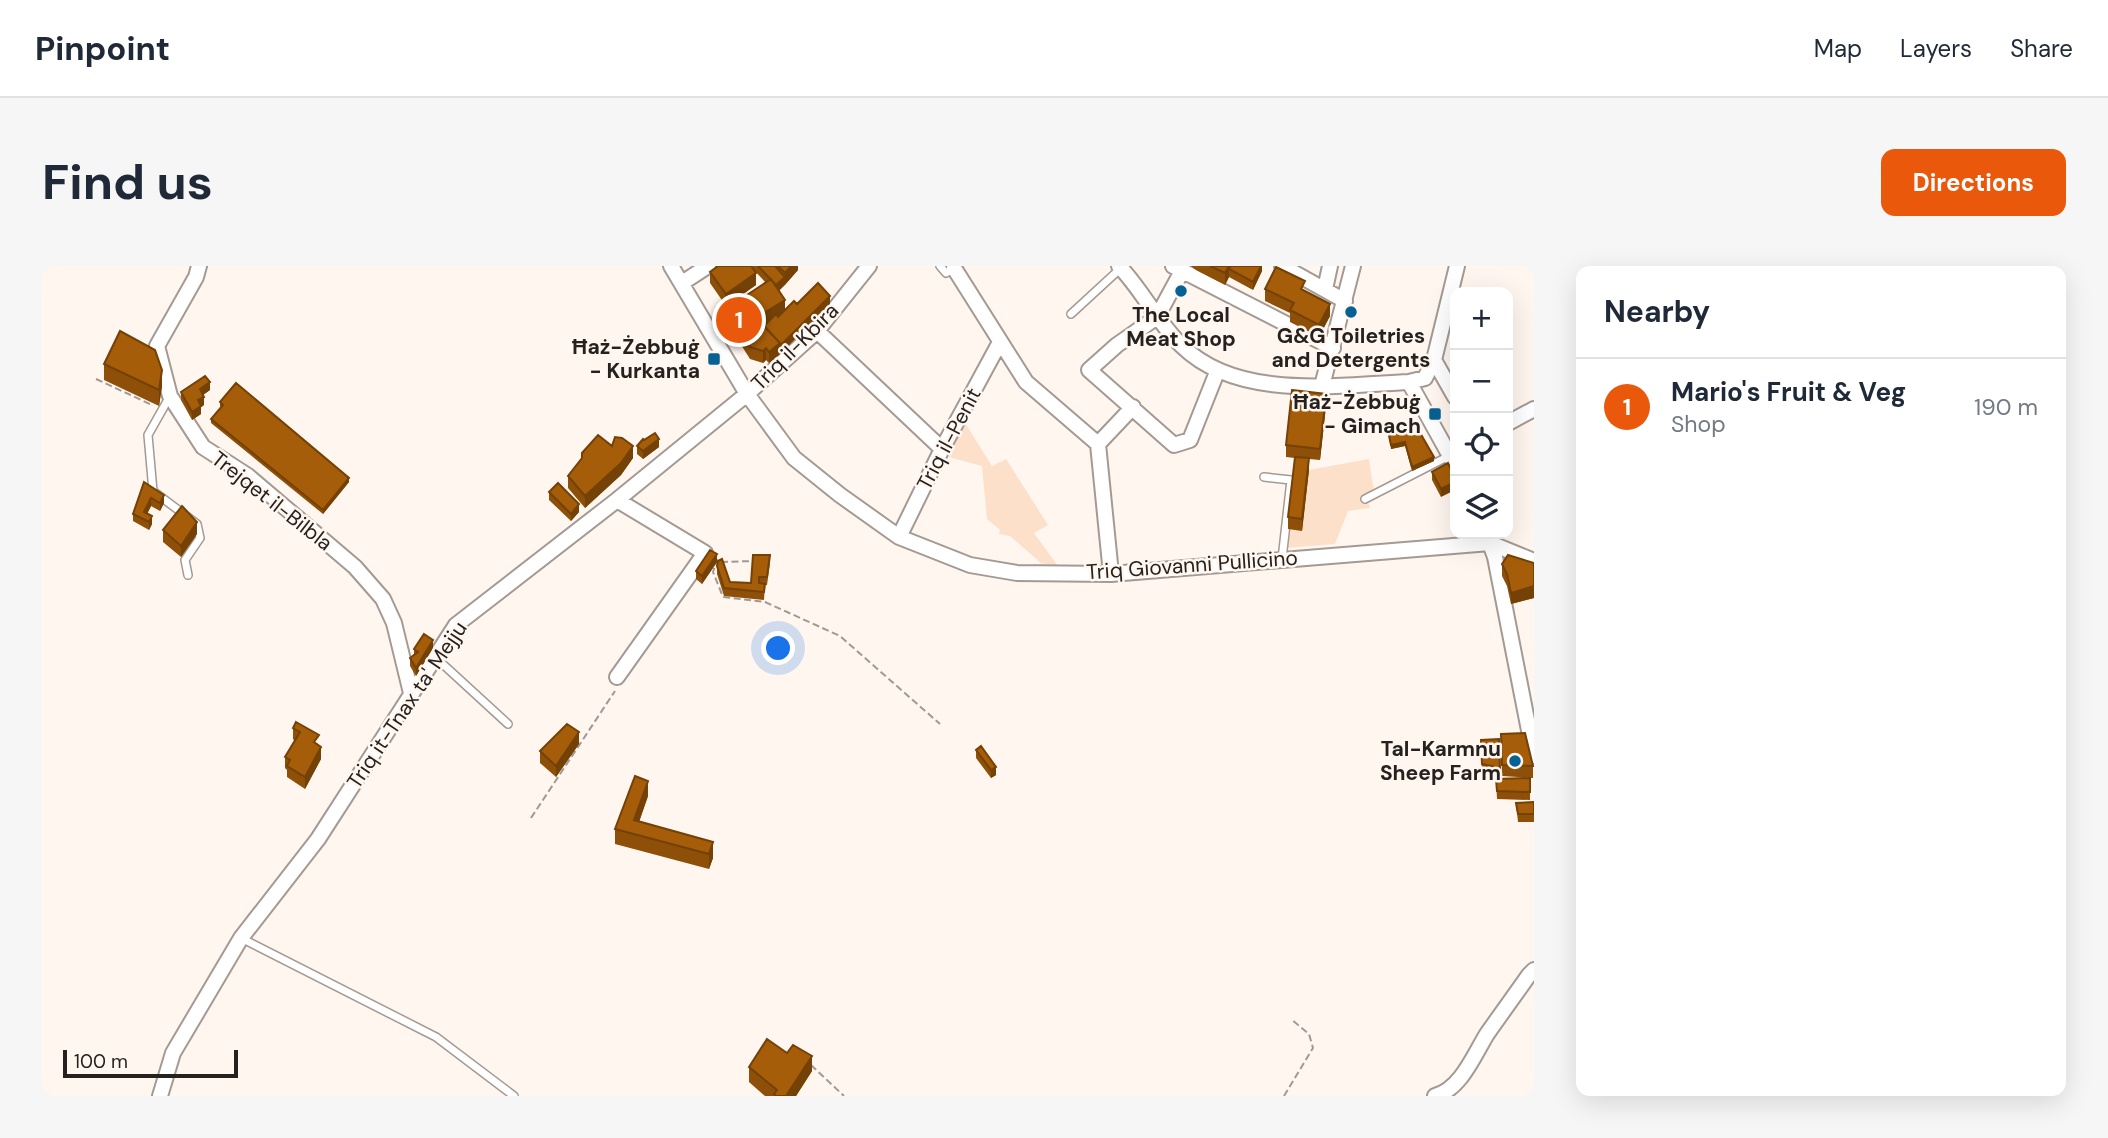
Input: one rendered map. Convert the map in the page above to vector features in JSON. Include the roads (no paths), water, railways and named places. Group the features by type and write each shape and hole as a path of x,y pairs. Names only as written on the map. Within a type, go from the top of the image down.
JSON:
{"street":[{"name":"Trejqet il-Bilbla","path":"199,266 197,277 157,346 170,396 203,447 257,485 355,567 383,599 394,623 411,693"},
{"name":"Triq Giovanni Pullicino","path":"671,266 747,394 794,458 899,537 970,565 1017,573 1111,574 1478,539"},
{"path":"682,283 708,266"},
{"name":"Triq il-Kbira","path":"747,394 817,331 869,266"},
{"path":"1282,266 1346,301"},
{"path":"1325,289 1330,266"},
{"path":"1322,386 1353,266"},
{"path":"1120,267 1183,347 1217,372 1274,384 1322,386 1409,382 1425,377 1434,360 1457,266"},
{"path":"947,267 1026,382 1098,444 1111,574"},
{"path":"1217,372 1190,440 1174,445 1089,370 1117,345 1157,317 1178,269 1332,348"},
{"path":"817,331 942,449"},
{"name":"Triq il-Penit","path":"899,537 942,449 1000,342"},
{"path":"1434,360 1450,388"},
{"path":"1409,382 1450,450"},
{"name":"Triq it-Tnax ta' Mejju","path":"160,1096 173,1053 242,939 318,839 456,625 617,500 747,394"},
{"path":"1098,444 1133,407"},
{"path":"1513,420 1534,409"},
{"path":"617,500 711,556 617,677"},
{"path":"1488,539 1534,756"},
{"path":"1490,539 1534,561"},
{"path":"1435,1096 1452,1086 1465,1070 1493,1025 1534,971"}],"lane":[{"path":"1071,314 1120,267"},
{"path":"170,396 148,435 153,491 197,524 200,538 185,560 188,575"},
{"path":"1365,499 1450,459"},
{"path":"1264,477 1291,480 1282,559"},
{"path":"435,656 508,724"},
{"path":"242,939 436,1037 514,1096"}],"place":[{"name":"The Local Meat Shop","path":"1181,291"},
{"name":"G&G Toiletries and Detergents","path":"1351,312"},
{"name":"Mario's Fruit & Veg","path":"739,320"},
{"name":"Ħaż-Żebbuġ - Kurkanta","path":"714,359"},
{"name":"Ħaż-Żebbuġ - Gimach","path":"1435,414"},
{"name":"Tal-Karmnu Sheep Farm","path":"1515,761"}]}
